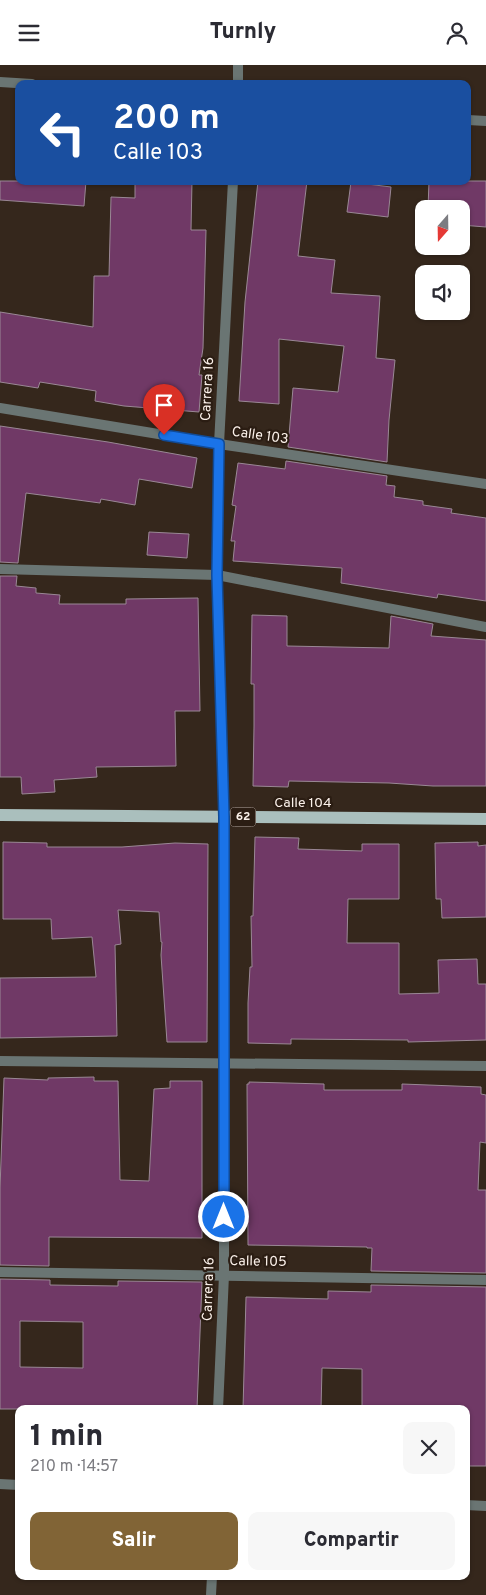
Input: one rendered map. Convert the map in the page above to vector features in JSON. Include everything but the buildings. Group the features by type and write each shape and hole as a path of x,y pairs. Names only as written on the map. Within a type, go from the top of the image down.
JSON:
{"main road":[{"name":"Calle 104","path":"0,815 486,819"}],"street":[{"path":"238,65 238,80"},
{"path":"0,82 15,83"},
{"path":"471,119 486,121"},
{"name":"Carrera 16","path":"218,1405 224,1275 224,817 217,575 219,444 233,185"},
{"name":"Calle 103","path":"0,408 219,444 486,484"},
{"path":"0,569 217,575 486,627"},
{"path":"0,1061 486,1066"},
{"name":"Calle 105","path":"0,1272 486,1280"},
{"path":"0,1484 15,1485"},
{"path":"470,1505 486,1506"},
{"path":"211,1595 212,1580"}],"route":[{"path":"164,435 219,444 217,575 224,817 224,1217"}]}
